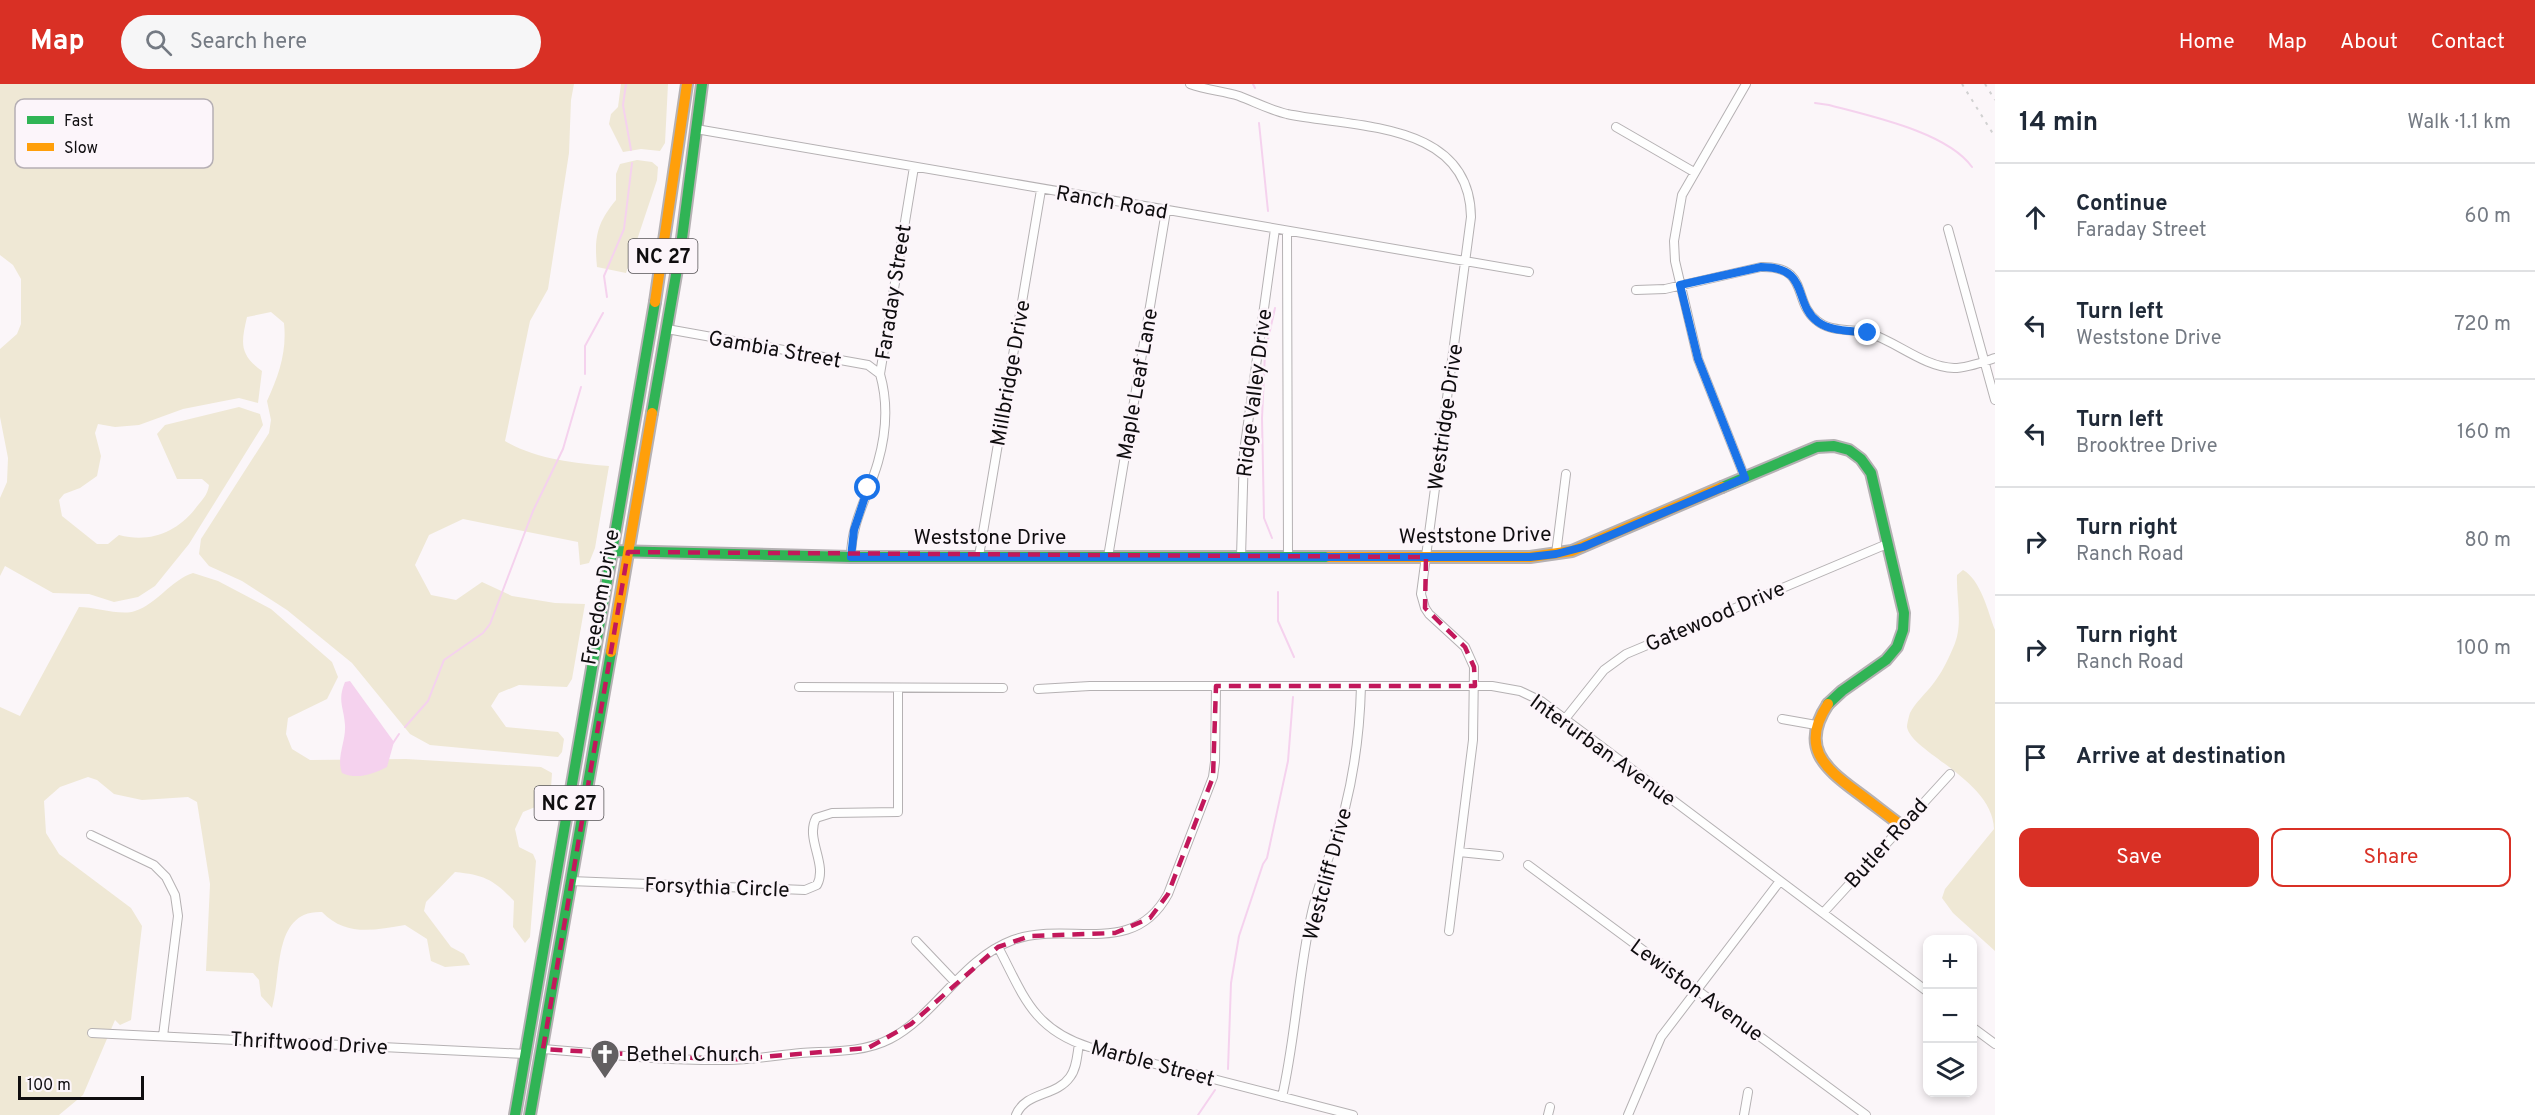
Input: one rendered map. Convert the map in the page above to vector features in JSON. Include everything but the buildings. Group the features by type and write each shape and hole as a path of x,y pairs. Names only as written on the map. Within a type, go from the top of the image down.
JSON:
{"main road":[{"name":"Freedom Drive","path":"515,1115 664,248 687,84"},
{"name":"Freedom Drive","path":"528,1115 543,1049 570,881 667,329 681,246 702,84"},
{"name":"Weststone Drive","path":"613,551 851,557 1288,555 1530,557 1556,554 1583,547 1817,447 1827,445 1845,447 1863,460 1871,473 1904,616 1898,645 1887,660 1834,697 1820,715 1816,725"},
{"path":"1816,725 1816,748 1826,767 1902,826"},
{"path":"543,1049 538,1030 556,919 557,903 554,894"},
{"path":"526,1054 533,1070 528,1115"}],"street":[{"name":"Westridge Drive","path":"1190,84 1240,97 1284,113 1411,136 1437,148 1459,172 1469,197 1471,217 1466,262 1426,557 1422,602 1429,614 1465,647 1474,668 1473,740 1449,931"},
{"path":"1745,478 1700,366 1675,261 1674,228 1682,195 1746,84"},
{"path":"1616,127 1694,172"},
{"name":"Ranch Road","path":"696,129 1529,272"},
{"name":"Faraday Street","path":"851,557 854,530 878,461 885,404 880,374 914,167"},
{"name":"Millbridge Drive","path":"979,556 1041,190"},
{"name":"Maple Leaf Lane","path":"1108,557 1166,211"},
{"path":"1948,229 1995,400"},
{"name":"Ridge Valley Drive","path":"1241,556 1244,452 1275,230"},
{"name":"Ridge Valley Drive","path":"1287,232 1288,555"},
{"path":"1636,290 1651,290 1761,267 1775,267 1793,277 1802,292 1808,311 1826,327 1868,333 1941,366 1955,368 1995,358"},
{"name":"Gambia Street","path":"667,329 868,365 880,374"},
{"path":"1556,554 1566,474"},
{"name":"Gatewood Drive","path":"1565,719 1604,670 1626,654 1887,544"},
{"name":"Interurban Avenue","path":"1038,689 1090,686 1475,686 1520,691 1541,701 1924,989"},
{"path":"543,1049 645,1058 727,1060 868,1048 893,1038 911,1024 980,959 998,946 1030,936 1103,934 1130,930 1150,918 1163,903 1213,777 1216,686"},
{"name":"Westcliff Drive","path":"1282,1096 1312,914 1345,808 1351,781 1360,729 1361,686"},
{"path":"799,687 1003,688"},
{"name":"Forsythia Circle","path":"570,881 810,889 817,885 821,874 813,829 816,818 832,813 898,812 898,688"},
{"path":"1782,719 1816,725"},
{"name":"Butler Road","path":"1823,913 1950,774"},
{"path":"91,835 154,865 176,895 178,916 163,1036"},
{"path":"1459,852 1499,856"},
{"name":"Lewiston Avenue","path":"1528,865 1866,1115"},
{"path":"1628,1115 1661,1037 1780,881"},
{"path":"916,941 955,982"},
{"name":"Marble Street","path":"998,946 1027,1003 1040,1020 1058,1034 1079,1044 1282,1096 1336,1113 1353,1115"},
{"path":"1977,1031 1995,1044"},
{"name":"Thriftwood Drive","path":"92,1033 526,1054"},
{"path":"1016,1115 1030,1098 1066,1082 1075,1068 1079,1044"},
{"path":"1744,1115 1748,1092"}],"highlighted area":[{"path":"628,552 1426,557 1425,608 1465,647 1474,667 1475,686 1216,686 1213,777 1168,894 1150,918 1115,933 1030,936 998,947 911,1024 868,1048 727,1060 543,1049"}],"shaded area":[{"path":"0,84 574,84 571,100 569,153 548,289 530,321 505,441 542,456 569,462 609,466 595,548 589,563 580,565 578,542 463,519 429,535 415,565 431,595 456,600 482,582 512,596 555,603 585,604 572,679 567,687 519,685 499,693 491,706 506,727 558,732 564,739 562,752 558,757 430,745 410,734 352,663 287,610 242,581 209,566 199,554 201,539 269,433 271,420 267,401 281,363 285,334 284,323 271,312 247,317 243,341 249,359 262,371 258,403 239,398 183,409 139,425 115,427 98,424 95,433 101,456 97,476 80,488 64,494 59,500 62,516 97,544 108,544 119,535 141,538 171,530 188,517 204,498 209,485 202,479 177,479 157,434 165,425 239,407 260,414 263,425 189,544 155,586 138,597 114,602 89,594 53,593 5,566 0,576 0,498 7,482 8,458 0,417 0,349 17,334 21,324 21,279 13,265 0,255"},
{"path":"621,84 668,84 665,143 660,151 641,149 623,152 609,124 611,114 618,107"},
{"path":"637,160 652,162 658,167 657,180 626,273 597,267 598,231 616,200 616,174 620,164"},
{"path":"1963,570 1975,581 1995,630 1995,951 1953,913 1942,898 1945,889 1994,829 1990,812 1981,796 1952,769 1922,747 1912,737 1907,727 1910,713 1939,676 1956,640 1959,622 1957,575"},
{"path":"193,573 218,581 271,609 332,662 338,677 327,699 288,718 286,734 292,749 310,760 406,759 541,767 552,773 551,788 545,803 523,812 515,829 519,847 533,854 536,861 530,937 525,943 513,927 514,901 501,888 482,877 455,872 426,902 424,911 451,947 464,954 470,965 445,967 431,961 427,939 405,925 361,930 341,925 322,912 306,914 294,922 287,933 282,947 272,1008 261,996 259,980 253,973 206,971 210,884 197,802 188,797 142,800 114,794 97,780 88,777 60,787 44,801 46,833 59,854 131,908 142,926 131,1020 120,1025 115,1020 83,1095 59,1115 0,1115 0,707 20,716 79,607 123,612 135,611 143,608 185,576"},
{"path":"350,681 394,742 387,767 360,776 342,773 340,767 345,731 341,694 345,682"}],"waterway":[{"path":"626,84 623,105 631,150"},
{"path":"1253,84 1255,88"},
{"path":"1815,103 1886,120 1927,135 1945,144 1972,167"},
{"path":"1259,123 1268,211"},
{"path":"607,297 604,276 624,229 632,163"},
{"path":"1272,538 1264,518 1262,418 1265,353 1275,308"},
{"path":"585,374 585,346 603,313"},
{"path":"405,727 428,701 444,660 483,633 490,624 533,511 563,449 581,387"},
{"path":"1278,592 1278,621 1294,657"},
{"path":"1228,1069 1231,983 1239,936 1267,858 1288,761 1293,697"},
{"path":"393,743 399,734"},
{"path":"1198,1115 1215,1090"}],"railway":[{"path":"1962,84 1995,137"},
{"path":"1985,84 1995,100"}],"traffic: fast":[{"path":"652,413 681,246 702,84"},
{"path":"515,1115 655,302"},
{"path":"1722,487 1817,447 1834,446 1849,450 1861,459 1871,473 1904,613 1903,630 1897,647 1886,660 1842,691 1828,704"},
{"path":"613,551 851,557 1329,557"},
{"path":"530,1115 611,652"}],"traffic: slow":[{"path":"655,302 687,84"},
{"path":"611,652 652,413"},
{"path":"1329,557 1530,557 1572,551 1722,487"},
{"path":"1828,704 1816,732 1819,754 1834,774 1902,826"}],"place":[{"name":"Bethel Church","path":"605,1080"}],"route":[{"path":"868,488 854,530 851,557 1288,555 1530,557 1556,554 1583,547 1745,478 1705,382 1680,285 1761,267 1775,267 1786,272 1797,282 1808,311 1816,320 1834,330 1868,333"}]}
